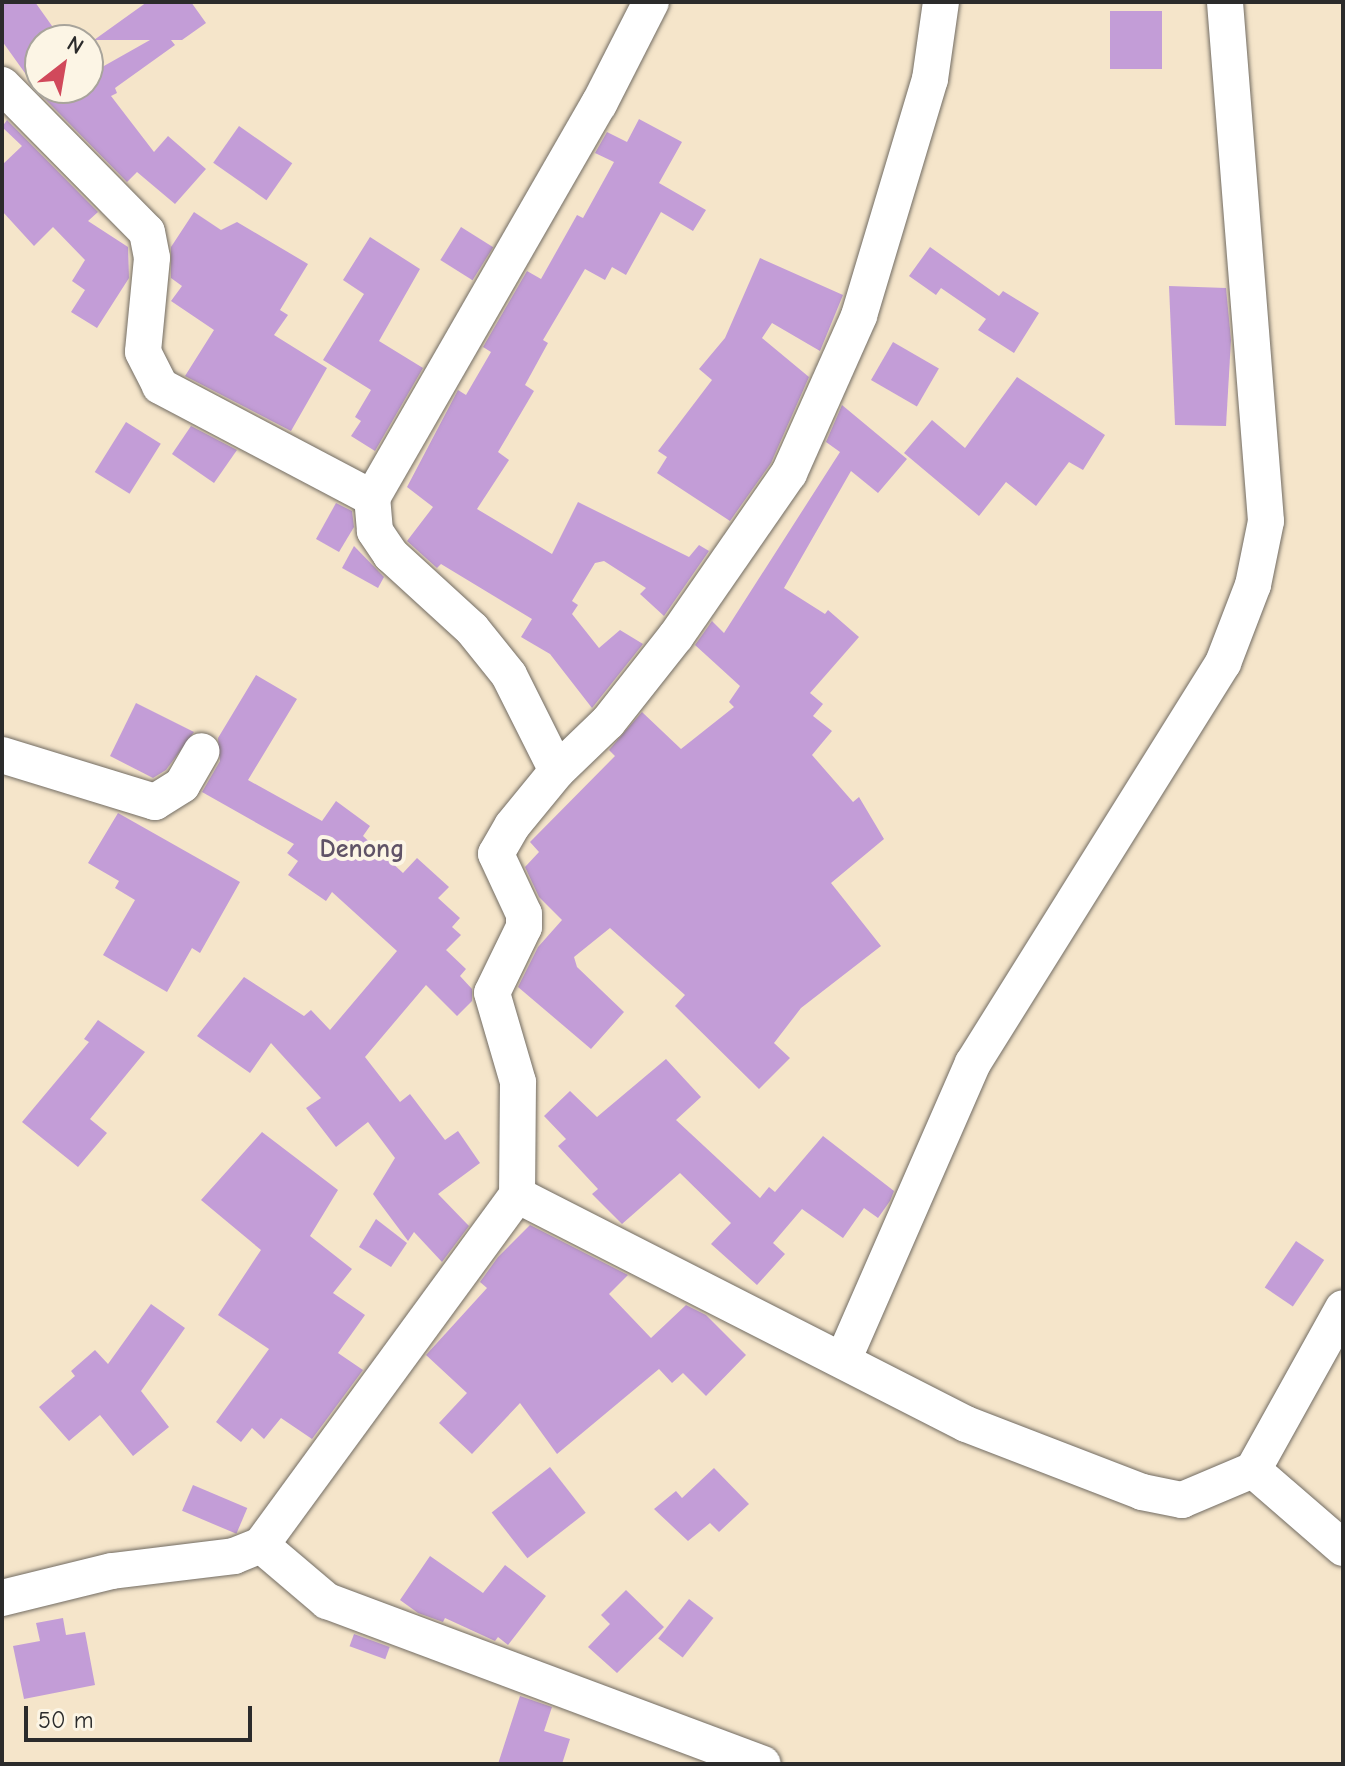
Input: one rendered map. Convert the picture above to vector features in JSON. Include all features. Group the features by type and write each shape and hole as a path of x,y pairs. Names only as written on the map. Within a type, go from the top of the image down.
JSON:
{"street":[{"path":"557,771 509,675 472,629 391,555 375,531 372,498 599,104 651,2"},
{"path":"2,1598 112,1571 234,1556 261,1545 517,1195 518,1082 492,993 524,927 524,914 496,854 512,826 557,771 608,722 676,636 789,473 859,316 930,79 941,2"},
{"path":"844,1358 973,1063 1223,663 1253,585 1266,521 1225,2"},
{"path":"2,85 147,232 152,258 143,352 160,386 372,498"},
{"path":"2,755 155,802 182,785 202,751"},
{"path":"517,1195 844,1358 966,1424 1163,1498 1198,1495 1253,1470 1343,1308"},
{"path":"1253,1470 1343,1548"},
{"path":"261,1545 327,1601 763,1764"}],"building":[{"path":"2,2 35,2 51,24 24,24 24,72 2,41"},
{"path":"147,2 191,2 206,23 182,40 171,40 175,45 115,88 117,93 111,96 154,152 168,136 206,169 175,204 137,172 127,182 50,104 104,104 104,66 150,40 104,40 104,33"},
{"path":"1110,11 1162,11 1162,69 1110,69"},
{"path":"639,119 682,142 659,183 706,210 693,231 661,212 626,275 612,267 605,280 585,269 543,340 548,343 525,385 534,391 498,452 509,460 477,509 552,554 578,502 689,557 699,545 709,551 664,616 640,594 646,588 604,561 595,563 572,601 578,605 572,614 599,648 620,630 643,644 592,708 550,654 521,637 532,619 441,564 437,568 407,541 433,507 407,487 458,390 466,395 491,352 483,347 527,271 541,279 577,215 583,218 614,162 595,153 607,132 627,142"},
{"path":"7,120 98,212 88,221 128,247 129,278 97,328 71,312 85,290 72,281 85,260 53,227 34,246 2,211 2,165 22,146 2,127"},
{"path":"239,126 292,163 266,200 213,163"},
{"path":"194,212 221,230 237,222 308,264 280,310 288,315 274,335 327,368 291,431 185,376 214,330 171,301 182,286 171,278 171,247"},
{"path":"461,227 493,247 473,280 440,260"},
{"path":"370,237 420,269 379,341 423,368 375,451 351,436 361,421 355,417 371,390 323,360 364,294 343,280"},
{"path":"930,247 999,296 1003,291 1039,313 1014,353 978,330 986,319 941,288 936,295 909,276"},
{"path":"760,258 843,295 820,351 772,323 762,338 809,377 771,463 730,521 657,473 667,457 658,451 712,380 699,369 725,338"},
{"path":"1169,286 1226,288 1231,340 1226,426 1175,425"},
{"path":"893,342 939,368 917,407 871,380"},
{"path":"1017,377 1105,435 1083,470 1069,462 1036,506 1006,482 979,516 904,453 932,420 965,448"},
{"path":"842,405 907,459 878,493 851,471 784,588 825,614 828,610 859,637 810,693 823,704 813,716 832,731 812,755 853,802 859,797 884,839 831,883 881,946 801,1008 774,1043 790,1058 759,1089 675,1006 685,995 610,928 574,957 577,967 624,1012 591,1049 518,987 538,947 562,920 539,897 525,867 539,852 530,842 615,756 609,750 642,712 681,749 734,707 729,702 740,686 695,645 712,621 724,633 840,452 826,442"},
{"path":"126,422 161,444 130,494 95,472"},
{"path":"191,426 237,450 214,483 172,454"},
{"path":"336,503 352,511 354,527 339,552 316,539"},
{"path":"354,546 384,577 378,588 342,568"},
{"path":"256,675 297,699 248,780 322,821 336,801 370,826 363,836 403,873 417,858 449,887 438,898 460,918 452,927 461,935 446,950 466,969 460,976 472,989 472,1001 457,1016 426,985 365,1057 400,1102 410,1094 445,1140 458,1131 480,1163 438,1194 469,1226 442,1262 414,1232 408,1241 373,1194 395,1158 368,1122 336,1147 306,1108 321,1098 271,1043 250,1073 197,1036 244,977 304,1016 311,1010 330,1030 397,951 332,892 326,901 288,875 298,861 287,853 294,844 202,792 220,761 218,738"},
{"path":"136,703 194,732 166,770 153,778 110,756"},
{"path":"118,813 240,882 200,953 192,948 167,992 103,955 135,900 115,888 119,881 88,863"},
{"path":"98,1020 145,1052 90,1119 107,1133 78,1167 22,1122 89,1042 84,1039"},
{"path":"666,1059 701,1097 676,1120 760,1198 769,1187 775,1192 823,1136 894,1191 890,1201 878,1218 864,1208 843,1238 802,1209 773,1243 785,1254 757,1285 711,1244 731,1223 680,1173 622,1224 592,1194 598,1189 558,1146 566,1139 544,1116 570,1091 597,1117"},
{"path":"262,1132 338,1190 310,1236 352,1269 333,1293 365,1315 338,1353 363,1370 312,1439 281,1418 264,1439 252,1428 241,1442 216,1422 269,1349 218,1315 261,1250 201,1200"},
{"path":"376,1219 407,1243 391,1267 359,1247"},
{"path":"530,1225 628,1275 609,1294 651,1338 686,1305 706,1315 746,1355 706,1396 683,1373 672,1383 659,1369 557,1454 520,1403 472,1454 439,1423 467,1393 426,1355 487,1288 480,1282 498,1257"},
{"path":"1296,1241 1324,1260 1293,1306 1265,1287"},
{"path":"151,1304 185,1328 141,1391 169,1427 133,1456 100,1415 69,1441 39,1407 75,1376 71,1371 95,1350 108,1364"},
{"path":"550,1467 586,1513 527,1558 492,1513"},
{"path":"714,1468 749,1504 719,1532 710,1523 688,1541 654,1509 676,1491 682,1498"},
{"path":"193,1485 247,1508 236,1534 182,1511"},
{"path":"430,1556 483,1593 505,1565 546,1596 508,1645 498,1637 495,1641 445,1618 443,1622 418,1613 400,1600"},
{"path":"626,1590 664,1627 617,1673 588,1647 610,1624 601,1615"},
{"path":"689,1599 713,1618 683,1657 658,1638"},
{"path":"63,1618 66,1635 85,1632 95,1685 24,1699 13,1646 40,1641 36,1623"},
{"path":"354,1634 390,1647 385,1659 350,1646"},
{"path":"520,1696 552,1707 544,1731 570,1739 562,1764 498,1764"}],"district":[{"name":"Denong","path":"362,850"}]}
